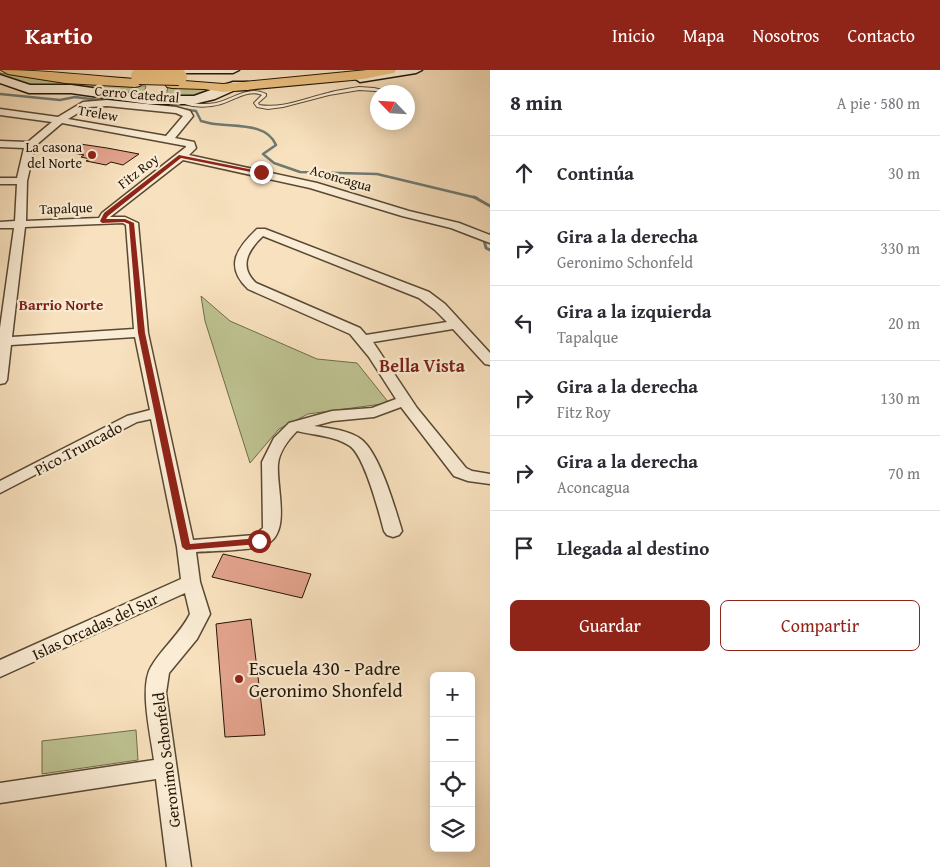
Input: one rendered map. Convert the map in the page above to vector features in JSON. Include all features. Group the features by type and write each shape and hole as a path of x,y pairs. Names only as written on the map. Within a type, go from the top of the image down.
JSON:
{"highway":[{"path":"8,70 65,79 259,76 351,70"},
{"path":"16,70 64,75 298,78 382,70"},
{"path":"56,70 160,77 216,88 348,76 389,70"},
{"path":"73,70 94,70"},
{"path":"160,77 203,87 210,91 209,95 198,99"}],"street":[{"path":"160,77 212,70 232,70"},
{"path":"0,78 29,88 71,89 110,100 147,104 162,101 198,99 211,96 233,86 264,86 346,80 416,70"},
{"path":"160,77 162,101"},
{"path":"147,104 160,77"},
{"name":"Cerro Catedral","path":"60,120 81,105 110,100"},
{"name":"Cerro Catedral","path":"147,104 184,111 188,116 168,140"},
{"name":"Trelew","path":"0,112 60,120 191,144"},
{"path":"0,380 6,278 20,224 22,181 30,145 60,120"},
{"path":"0,144 30,145"},
{"name":"Fitz Roy","path":"102,221 106,215 191,148 191,144"},
{"name":"Aconcagua","path":"180,156 313,185 406,214 455,225 485,237"},
{"path":"0,181 22,181"},
{"name":"Tapalque","path":"0,225 125,220 132,223"},
{"name":"Geronimo Schonfeld","path":"132,223 141,333 186,547 191,582 200,614 190,634 159,671 156,693 179,867"},
{"path":"490,361 432,299 409,288 261,231 254,237 239,262 239,272 243,279 252,286 348,327 364,339 383,365 404,401 460,472 468,476 490,479"},
{"path":"364,339 455,324"},
{"path":"3,342 141,333"},
{"path":"186,547 259,541 268,535 272,528 270,462 282,438 294,426 324,417 374,412 404,401"},
{"name":"Pico Truncado","path":"0,488 132,419 158,413"},
{"path":"294,426 356,442 363,451 387,508 393,531"},
{"name":"Islas Orcadas del Sur","path":"0,669 191,582"},
{"path":"0,793 166,768"}],"lane":[{"path":"178,100 190,104 208,105 256,92 265,95 258,101 257,105 268,108 349,90 370,89"}],"green space":[{"path":"0,73 46,80 146,86 143,97 35,88 0,77"},
{"path":"168,86 205,88 208,91 201,97 166,97"},
{"path":"201,296 230,321 317,359 357,363 389,403 308,414 279,429 250,463 205,321"},
{"path":"136,730 138,760 42,774 42,741"}],"building":[{"path":"80,144 139,154 123,165 111,162 106,165 86,161 90,159 81,157 84,155 67,152"},
{"path":"223,554 311,574 302,598 212,577"},
{"name":"Escuela 430 - Padre Geronimo Shonfeld","path":"251,619 265,735 225,737 216,624"}],"waterway":[{"path":"0,94 60,100 75,97 98,100"},
{"path":"174,108 196,111 201,121 247,127 264,132 271,137 276,145 263,154 274,163 300,172 377,174 475,197"},
{"path":"475,197 490,206"},
{"path":"490,234 484,240 486,248 490,250"}],"place":[{"name":"La casona del Norte","path":"92,155"},
{"name":"Escuela 430 - Padre Geronimo Shonfeld","path":"239,679"}],"district":[{"name":"Barrio Norte","path":"61,305"},
{"name":"Bella Vista","path":"422,366"}],"route":[{"path":"259,541 186,547 141,333 132,223 125,220 102,221 106,215 180,156 261,172"}]}
